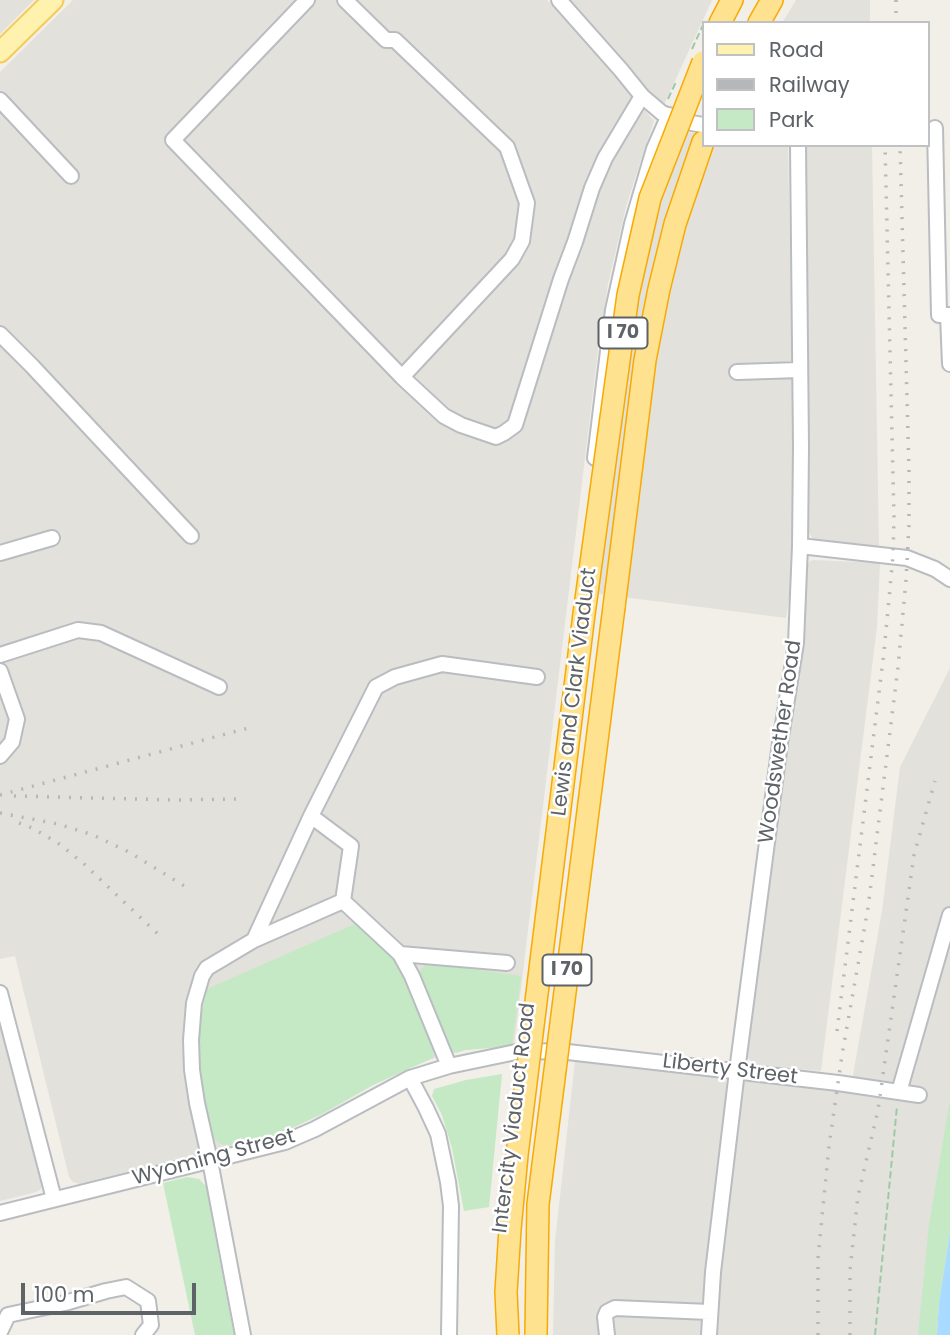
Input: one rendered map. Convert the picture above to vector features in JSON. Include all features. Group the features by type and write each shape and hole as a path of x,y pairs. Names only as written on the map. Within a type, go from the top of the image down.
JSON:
{"highway":[{"path":"721,21 732,0"},
{"path":"760,21 772,0"},
{"name":"Lewis and Clark Viaduct","path":"508,1335 506,1292 517,1155 584,614 628,295 650,198 702,64"},
{"name":"Lewis and Clark Viaduct","path":"536,1335 538,1204 645,360 675,224 702,145"}],"main road":[{"path":"0,52 52,0"}],"street":[{"path":"307,0 173,140 402,377 444,416 496,437 515,425 592,188 605,158 642,96"},
{"path":"345,0 386,40 395,40 507,147 527,203 522,241 512,259 402,377"},
{"path":"559,0 642,96 662,113 702,125"},
{"path":"0,100 71,176"},
{"name":"Intercity Viaduct Road","path":"500,1335 498,1264 504,1189 613,310 632,224 654,149 669,115"},
{"path":"938,128 939,315 949,315 950,365"},
{"name":"Woodswether Road","path":"709,1335 709,1312 737,1071 780,743 796,643 801,447 798,147"},
{"path":"0,334 191,536"},
{"path":"737,372 800,370"},
{"path":"0,553 52,538"},
{"path":"800,547 907,558 950,579"},
{"path":"0,655 78,630 101,633 219,687"},
{"path":"254,940 311,816 376,687 395,677 442,664 537,677"},
{"path":"0,671 17,719 12,742 0,756"},
{"path":"311,816 351,846 343,901"},
{"path":"243,1335 192,1070 194,1003 207,968 254,940 343,901"},
{"path":"343,901 400,954 412,976 449,1066"},
{"path":"899,1091 950,915"},
{"path":"400,954 507,963"},
{"path":"0,993 54,1199"},
{"name":"Wyoming Street","path":"0,1213 285,1142 315,1129 410,1078 449,1066 540,1051"},
{"name":"Liberty Street","path":"540,1051 737,1071 919,1095"},
{"path":"410,1078 438,1134 448,1182 451,1206 449,1335"},
{"path":"0,1332 8,1315 126,1287 148,1301 151,1325 143,1335"},
{"path":"607,1335 605,1317 607,1312 615,1308 709,1312"}],"path":[{"path":"875,1335 899,1091"}],"shaded area":[{"path":"0,0 34,0 0,34"},
{"path":"73,0 547,0 654,121 627,203 608,284 598,350 514,1046 465,1050 427,1060 277,1135 80,1184 69,1177 15,956 0,959 0,72"},
{"path":"570,0 712,0 664,105 650,94"},
{"path":"796,0 870,0 870,21 783,21"},
{"path":"683,131 702,135 702,147 788,147 795,502 793,572 786,618 592,593 638,274"},
{"path":"872,147 879,547 814,541 809,533 806,149"},
{"path":"814,560 880,563 877,627 821,1071 755,1065 748,1058 747,1052 802,643 807,565"},
{"path":"950,668 950,1160 919,1335 715,1335 743,1084 749,1081 850,1092 882,911 900,767"},
{"path":"0,1021 43,1184 36,1192 0,1201"},
{"path":"575,1060 719,1077 728,1085 708,1239 701,1335 553,1335 555,1242"}],"green space":[{"path":"357,923 399,964 434,1050 433,1058 373,1085 324,1113 277,1135 231,1145 221,1144 212,1136 207,1123 199,1062 198,1030 207,989"},
{"path":"436,964 521,976 512,1046 456,1053 451,1051 419,974 426,965"},
{"path":"502,1074 489,1207 464,1211 452,1148 442,1115 432,1096 434,1089"},
{"path":"950,1099 950,1232 937,1335 918,1335 929,1225"},
{"path":"187,1177 199,1179 209,1189 234,1335 195,1335 163,1183"}],"water":[{"path":"950,1232 950,1335 937,1335 939,1303"}],"railway":[{"path":"896,0 896,21"},
{"path":"837,1031 884,652 893,556 885,147"},
{"path":"818,1335 818,1258 829,1146 868,908 906,580 909,471 900,147"},
{"path":"0,795 252,727"},
{"path":"850,1335 850,1270 858,1196 878,1110 914,855 935,781"},
{"path":"14,796 239,799"},
{"path":"0,813 58,824 93,835 129,852 189,889"},
{"path":"19,823 58,843 83,863 160,936"}]}
